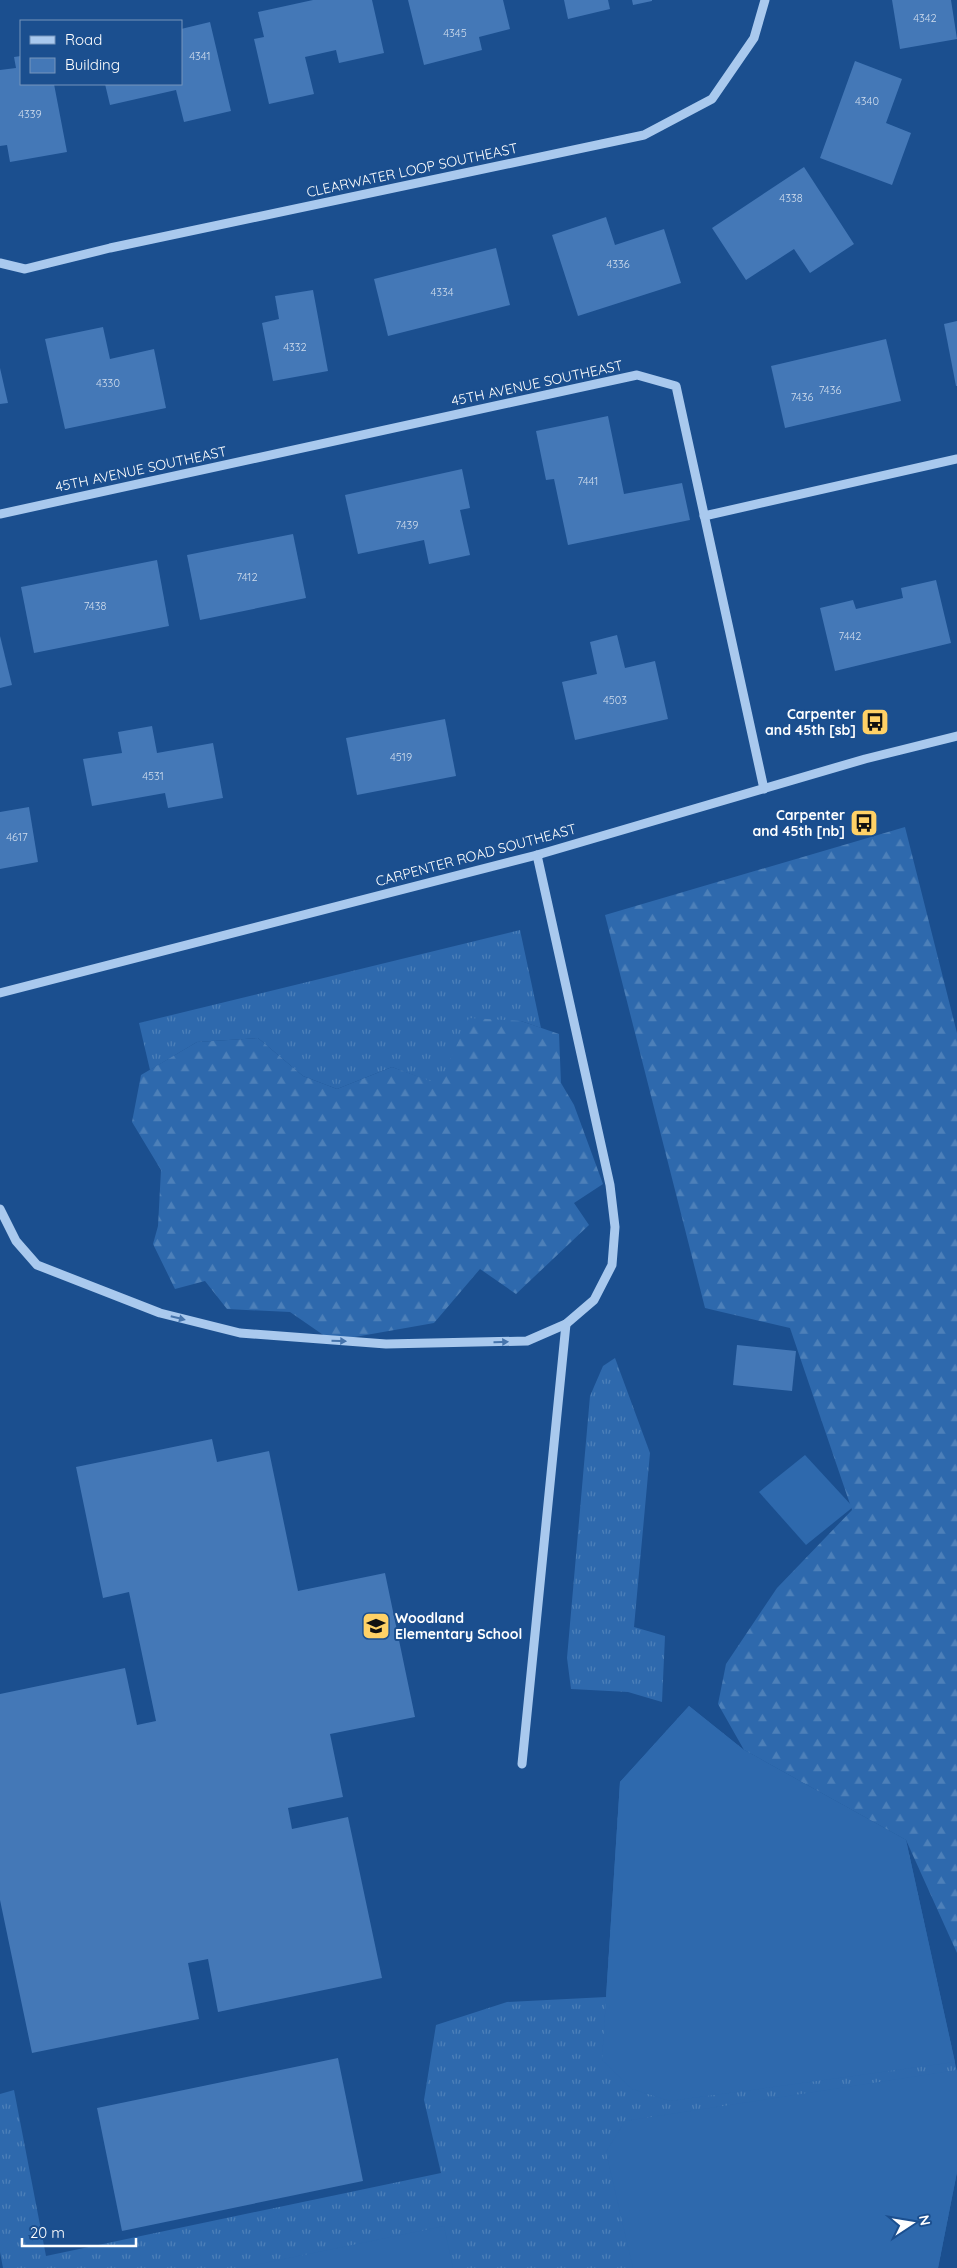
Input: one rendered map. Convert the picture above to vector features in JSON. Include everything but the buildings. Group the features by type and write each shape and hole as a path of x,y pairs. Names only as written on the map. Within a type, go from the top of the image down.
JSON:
{"street":[{"name":"CLEARWATER LOOP SOUTHEAST","path":"0,263 25,269 110,248 644,135 712,99 754,38 765,0"},
{"name":"45TH AVENUE SOUTHEAST","path":"0,514 637,375 676,386 764,788"},
{"path":"704,516 957,459"},
{"name":"CARPENTER ROAD SOUTHEAST","path":"0,993 537,855 865,758 957,736"},
{"path":"0,1209 16,1241 37,1265 160,1313 240,1333 386,1344 527,1341 566,1324 594,1300 612,1265 615,1227 610,1186 537,855"},
{"path":"522,1764 566,1324"}],"green space":[{"path":"905,827 957,1033 957,1953 906,1840 744,1750 718,1704 726,1664 777,1588 852,1510 790,1328 705,1308 605,915"},
{"path":"520,930 541,1028 521,1021 439,1085 392,1067 337,1089 303,1076 258,1038 197,1042 150,1070 139,1023"},
{"path":"469,1018 521,1021 559,1034 561,1083 574,1105 603,1184 574,1203 589,1225 516,1294 480,1269 434,1323 332,1341 290,1312 227,1309 205,1281 175,1289 153,1244 158,1226 161,1170 132,1122 141,1075 197,1042 258,1038 303,1076 337,1089 392,1067 439,1084"},
{"path":"615,1358 650,1453 634,1627 665,1636 662,1702 628,1692 571,1689 567,1658 590,1396 603,1366"},
{"path":"805,1455 853,1507 806,1545 759,1492"},
{"path":"689,1706 744,1750 906,1840 957,2072 957,2172 938,2268 3,2268 0,2252 0,2094 14,2090 46,2256 441,2173 424,2100 436,2025 507,2002 606,1997 620,1782"},
{"path":"689,1706 744,1750 906,1840 955,2062 670,2101 632,2089 602,2060 620,1782"},
{"path":"957,2070 957,2172 938,2268 633,2268 606,2152 625,2121"},
{"path":"444,2226 453,2268 241,2268"}],"place":[{"name":"Carpenter and 45th [sb]","path":"875,722"},
{"name":"Carpenter and 45th [nb]","path":"864,823"},
{"name":"Woodland Elementary School","path":"376,1626"}]}
